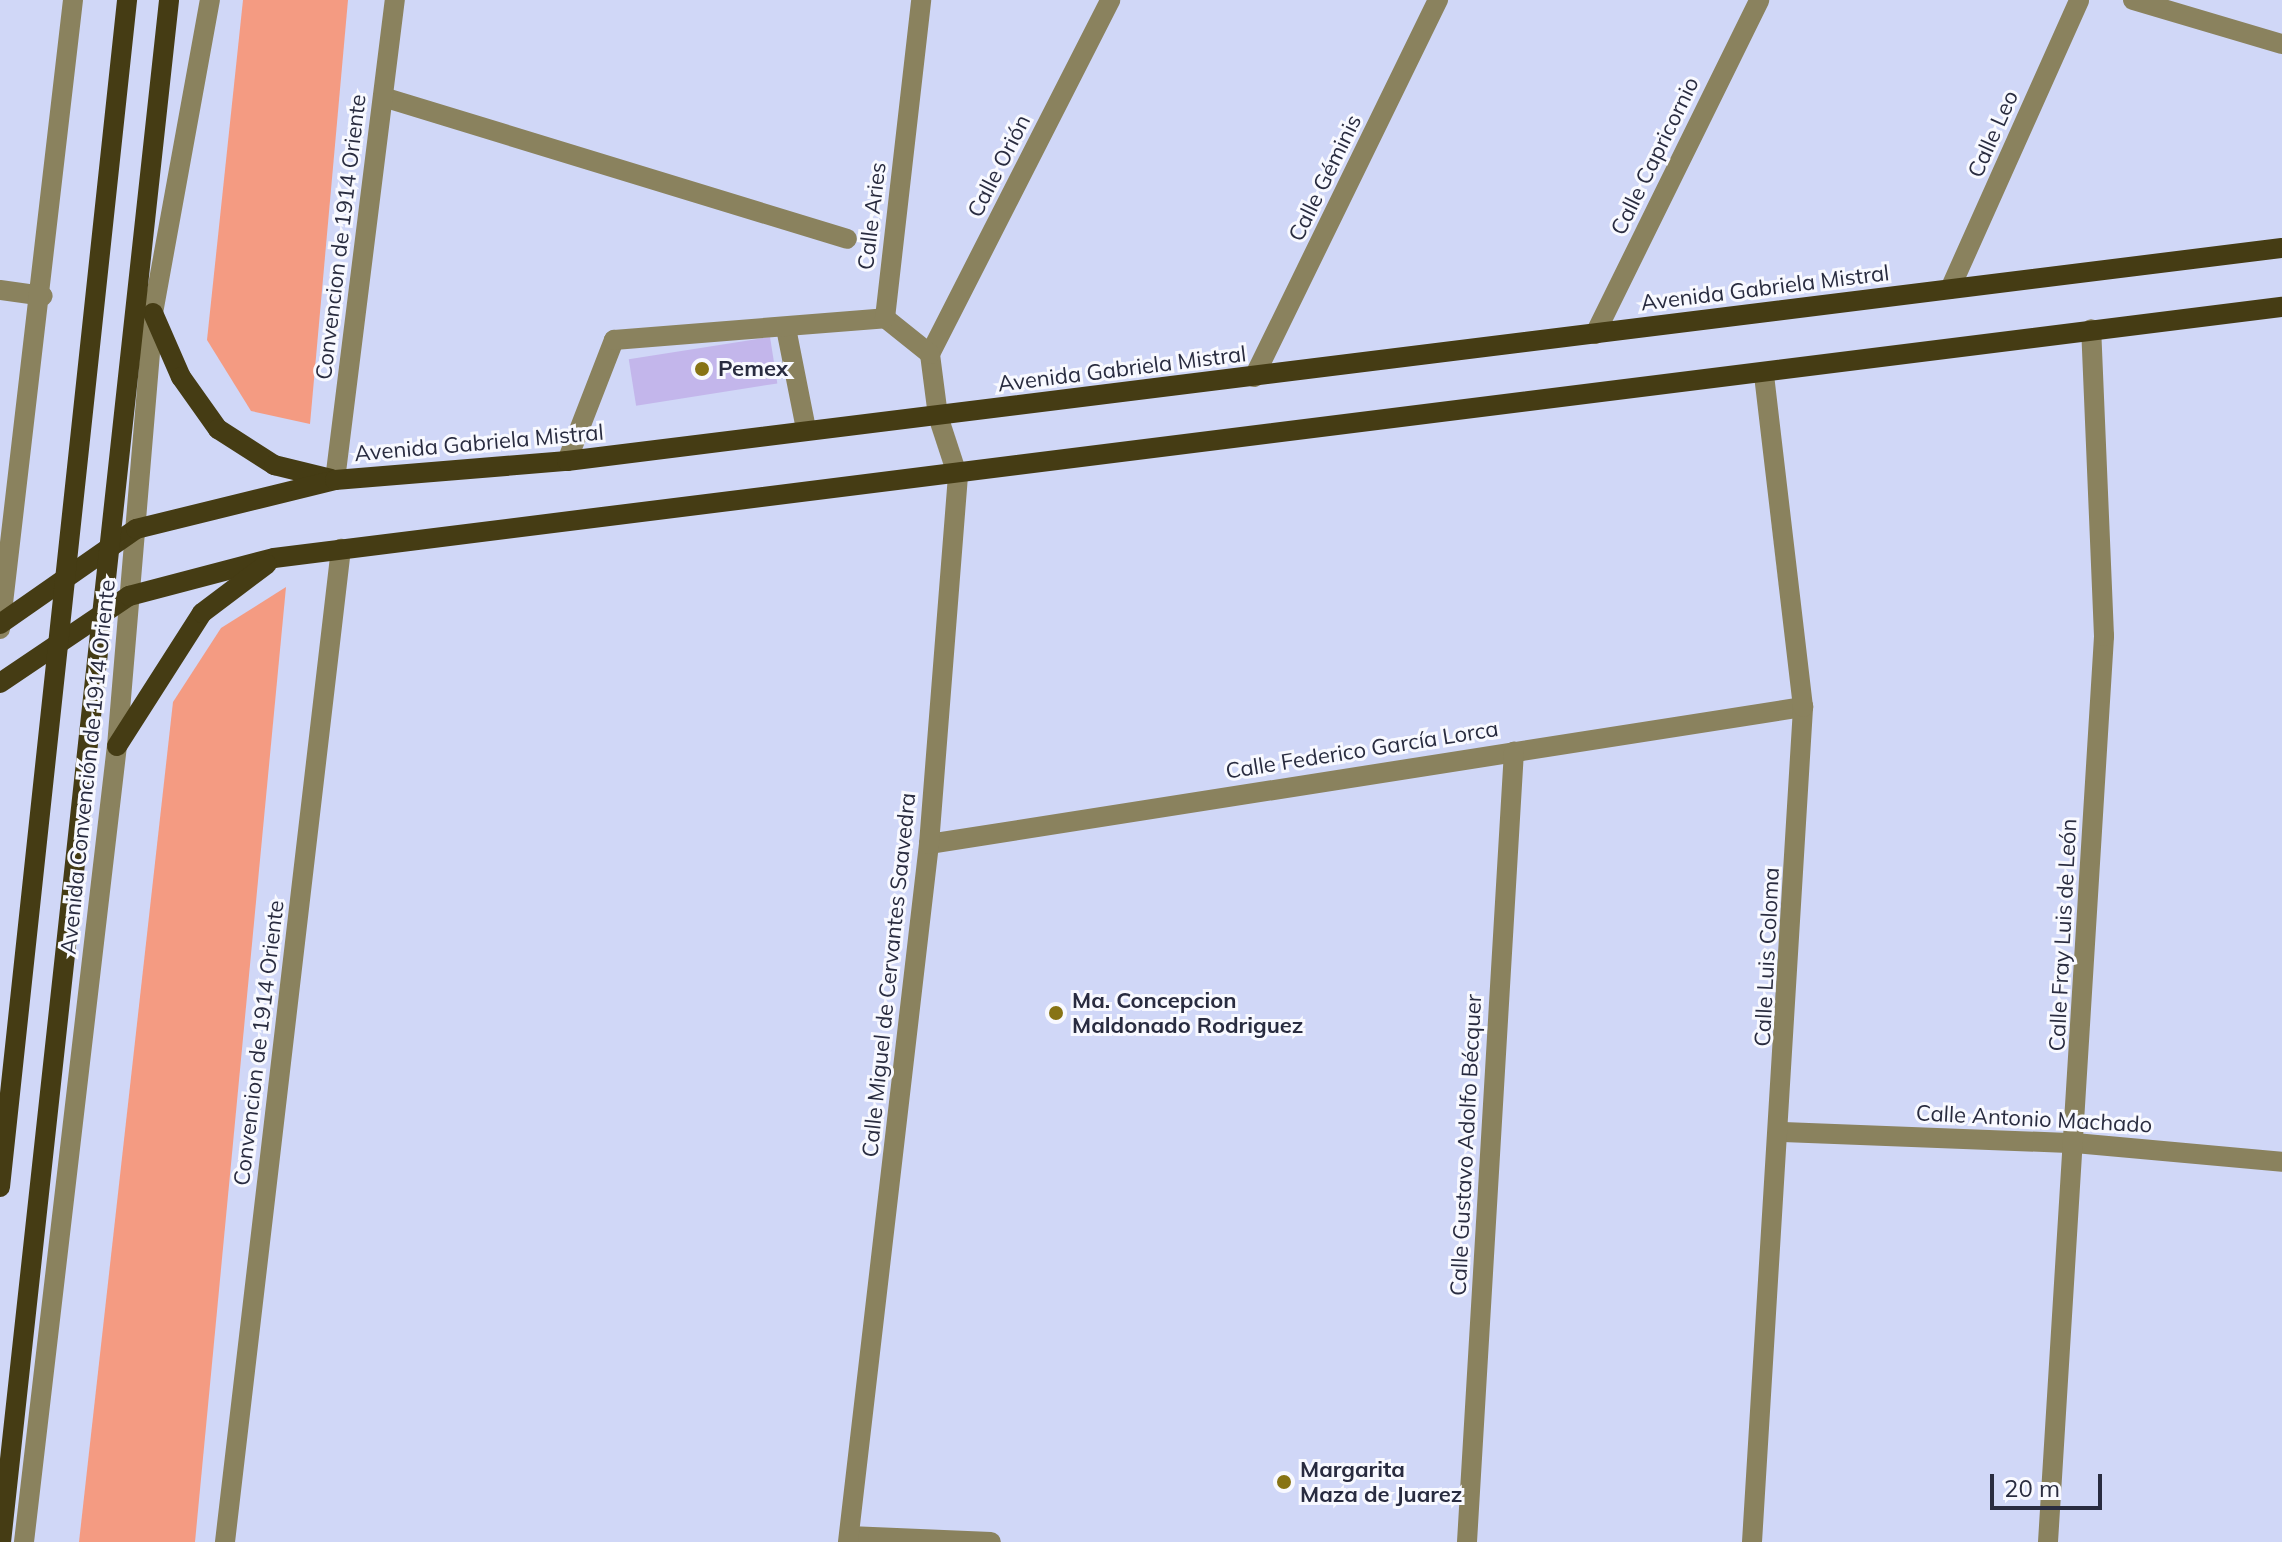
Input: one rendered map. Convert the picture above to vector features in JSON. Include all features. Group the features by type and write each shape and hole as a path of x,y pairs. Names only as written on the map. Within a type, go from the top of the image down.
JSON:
{"main road":[{"name":"Avenida Convención de 1914 Oriente","path":"0,1187 127,0"},
{"name":"Avenida Convención de 1914 Oriente","path":"1,1542 169,0"},
{"name":"Avenida Gabriela Mistral","path":"0,626 136,529 335,480 567,461 2282,248"},
{"path":"0,683 129,596 274,558 958,477 1764,375 2091,329 2282,307"},
{"path":"153,313 181,377 218,429 274,465 335,480"},
{"path":"117,746 202,613 274,558"}],"street":[{"path":"0,626 43,296 73,0"},
{"name":"Avenida Convención de 1914 Oriente","path":"24,1542 117,746 153,313 210,0"},
{"name":"Convencion de 1914 Oriente","path":"335,480 395,0"},
{"name":"Calle Aries","path":"885,318 921,0"},
{"name":"Calle Orión","path":"930,354 1110,0"},
{"name":"Calle Géminis","path":"1254,377 1438,0"},
{"name":"Calle Capricornio","path":"1595,334 1759,0"},
{"name":"Calle Leo","path":"1950,289 2079,0"},
{"path":"2133,0 2282,44"},
{"path":"383,97 847,239"},
{"path":"0,290 43,296"},
{"path":"567,461 614,340 885,318 930,354 938,416"},
{"path":"786,328 806,429"},
{"name":"Calle Fray Luis de León","path":"2048,1542 2104,636 2091,329"},
{"name":"Calle Luis Coloma","path":"1752,1542 1783,1132 1803,707 1764,375"},
{"name":"Calle Miguel de Cervantes Saavedra","path":"849,1539 929,844 958,477 938,416"},
{"name":"Convencion de 1914 Oriente","path":"225,1542 341,549"},
{"name":"Calle Federico García Lorca","path":"929,844 1803,707"},
{"name":"Calle Gustavo Adolfo Bécquer","path":"1467,1542 1514,751"},
{"name":"Calle Antonio Machado","path":"1783,1132 2075,1143 2282,1162"},
{"path":"849,1539 991,1542"}],"shaded area":[{"path":"243,0 348,0 310,424 251,411 207,340"},
{"path":"286,587 195,1542 79,1542 173,702 221,628"}],"building":[{"name":"Pemex","path":"770,337 777,383 636,406 629,359"}],"place":[{"name":"Pemex","path":"702,369"},
{"name":"Ma. Concepcion Maldonado Rodriguez","path":"1056,1013"},
{"name":"Margarita Maza de Juarez","path":"1284,1482"}]}
